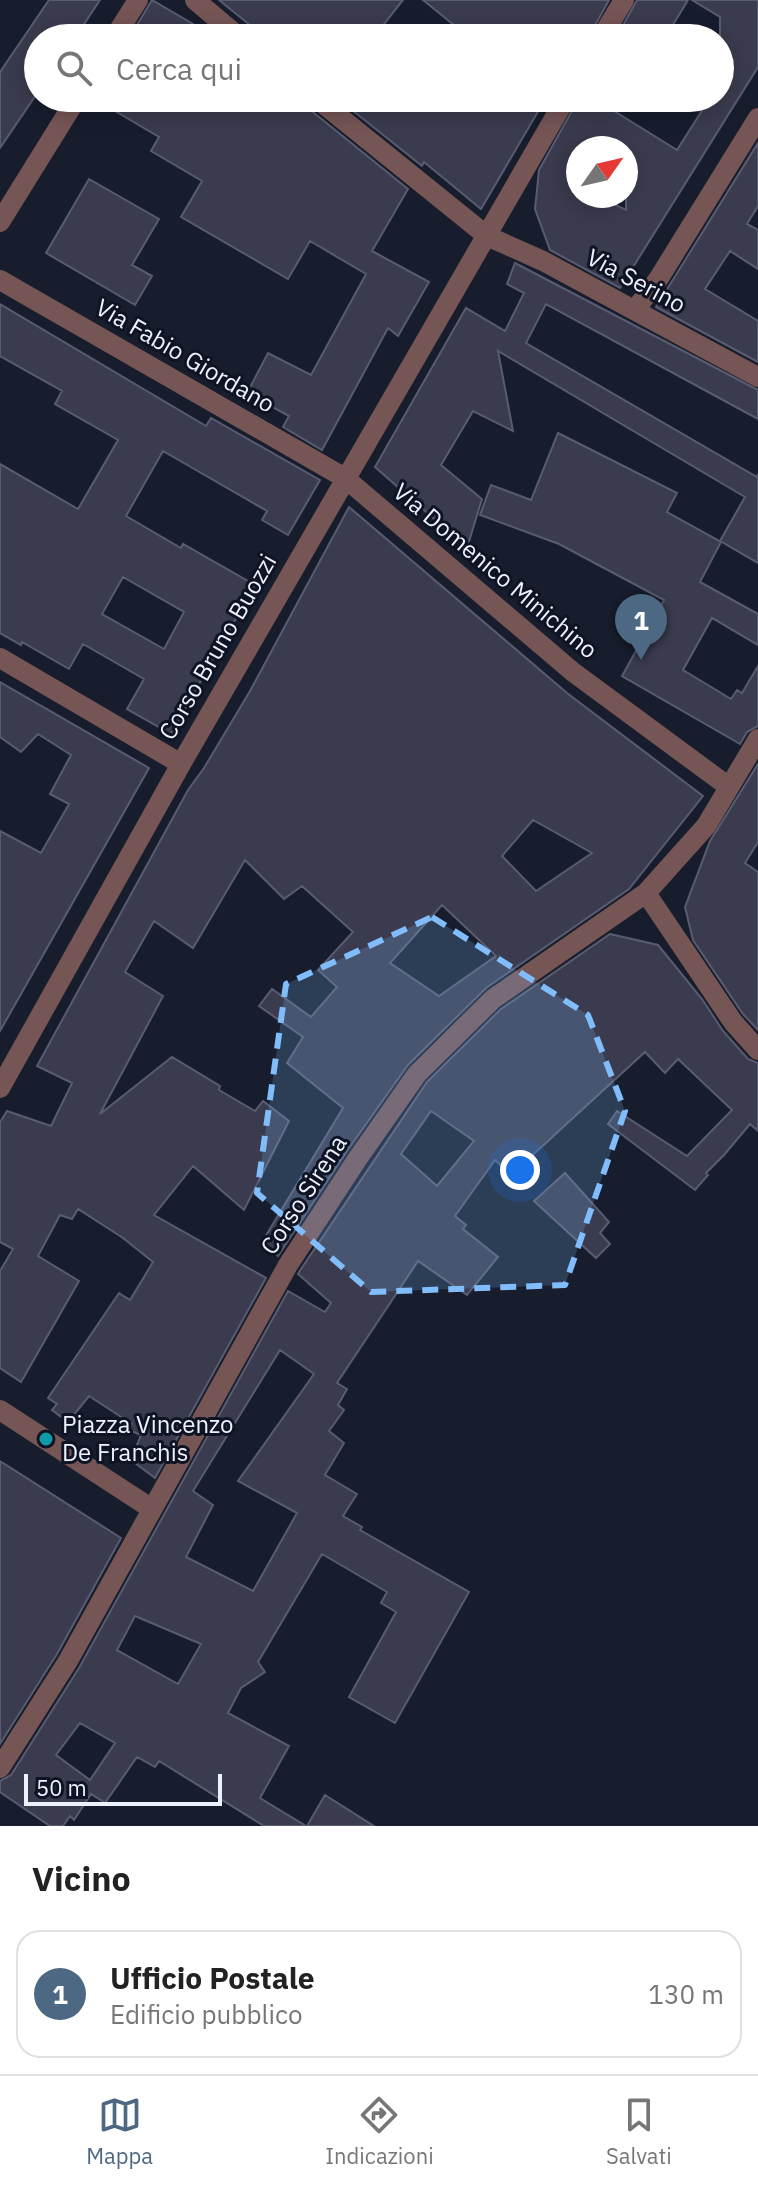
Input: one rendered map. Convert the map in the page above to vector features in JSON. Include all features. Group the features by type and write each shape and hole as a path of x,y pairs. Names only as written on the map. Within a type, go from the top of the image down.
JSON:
{"street":[{"path":"123,24 138,0"},
{"path":"195,0 223,24"},
{"path":"609,24 624,0"},
{"path":"0,222 68,112"},
{"name":"Via Serino","path":"333,112 487,236 543,261 758,377"},
{"name":"Corso Bruno Buozzi","path":"0,1088 181,764 558,112"},
{"path":"635,310 659,278 758,118"},
{"name":"Via Fabio Giordano","path":"0,280 345,478"},
{"name":"Via Domenico Minichino","path":"345,478 573,672 729,787"},
{"path":"0,658 181,764"},
{"name":"Corso Sirena","path":"0,1768 68,1661 288,1265 417,1074 493,999 646,893 706,826 758,739"},
{"path":"646,893 733,1022 758,1050"},
{"path":"0,1410 152,1509"}],"highlighted area":[{"path":"432,917 588,1015 625,1111 565,1285 371,1292 257,1193 286,984"}],"building":[{"path":"49,0 100,0 84,24 33,24"},
{"path":"152,0 193,24 137,24"},
{"path":"219,0 403,0 384,24 249,24"},
{"path":"423,0 609,0 596,24 453,24"},
{"path":"637,0 688,0 673,24 624,24"},
{"path":"692,0 758,0 758,67 734,105 734,24 720,24 720,17"},
{"path":"24,37 24,112 0,148 0,72"},
{"path":"117,112 313,112 408,189 372,251 429,282 398,336 388,328 322,450 283,427 289,416 247,393 268,353 311,375 366,274 310,241 288,279 181,217 202,181 151,151 159,137"},
{"path":"354,112 538,112 481,209 424,162 422,166"},
{"path":"571,112 616,112 677,150 701,112 730,112 620,288 550,250 535,209 539,170"},
{"path":"758,143 758,206 747,224 758,230 758,269 730,251 705,289 758,321 758,362 656,307"},
{"path":"89,179 159,219 132,265 152,276 135,305 46,253"},
{"path":"515,263 758,390 758,419 546,304 526,343 757,477 758,474 758,563 720,541 745,497 498,351 513,431 473,411 441,465 482,499 467,548 375,467 466,308 505,331 524,293 507,284"},
{"path":"0,304 206,426 211,418 320,480 288,535 262,520 267,511 163,451 126,516 255,585 171,734 127,709 144,679 83,644 69,669 0,633 0,464 78,509 118,440 55,404 62,391 0,356","holes":["123,577 184,612 164,649 102,614"]},
{"path":"558,433 677,493 667,512 721,542 700,582 758,614 758,645 712,618 683,670 731,699 737,690 742,693 758,666 758,726 747,732 740,744 622,676 664,600 559,544 480,515 491,485 531,500"},
{"path":"349,507 567,693 703,796 629,889 486,988 408,1065 278,1256 262,1242 343,1108 287,1063 303,1037 259,1006 272,989 311,1017 337,987 318,970 353,932 302,886 284,899 245,860 193,948 154,921 125,972 163,996 100,1114 172,1057 255,1111 263,1101 289,1121 244,1210 193,1166 154,1215 266,1278 155,1478 131,1460 141,1435 129,1430 132,1424 89,1396 68,1422 52,1410 57,1404 48,1398 119,1293 130,1300 153,1262 123,1238 78,1209 72,1219 60,1215 38,1256 79,1281 21,1382 0,1368 0,1271 13,1249 0,1242 0,1122 7,1111 51,1126 72,1083 37,1066 188,790 250,691","holes":["533,820 592,853 536,891 502,856","442,905 496,956 439,996 390,963"]},
{"path":"0,682 149,768 0,1031 0,831 41,853 69,804 50,794 71,755 38,734 21,752 0,737"},
{"path":"758,764 758,842 745,863 758,872 758,1030 743,1014 693,940 685,907 710,841"},
{"path":"610,934 658,945 702,999 723,1031 748,1059 758,1063 758,1131 750,1124 706,1173 708,1175 695,1190 608,1124 617,1111 687,1156 732,1110 678,1059 665,1073 645,1052 511,1175 495,1160 455,1216 466,1225 463,1229 498,1257 467,1295 418,1261 337,1383 347,1389 338,1405 344,1410 329,1431 344,1443 325,1475 357,1494 343,1516 362,1527 360,1530 469,1592 395,1723 349,1697 396,1612 381,1603 387,1592 322,1554 258,1662 265,1672 241,1688 228,1713 289,1746 260,1798 306,1826 264,1826 159,1761 155,1767 137,1757 105,1803 91,1794 74,1820 70,1816 63,1826 50,1826 0,1792 0,1781 11,1775 79,1668 288,1291 325,1312 331,1303 299,1272 427,1082 501,1009","holes":["431,1111 474,1141 437,1186 401,1154","280,1350 314,1374 238,1481 297,1513 253,1591 186,1557 213,1505 193,1491","135,1616 201,1644 178,1684 117,1650","80,1723 115,1743 90,1780 56,1755"]},
{"path":"565,1173 609,1222 600,1233 610,1244 596,1258 534,1201"},
{"path":"0,1461 121,1538 57,1654 0,1744"},
{"path":"325,1795 374,1826 307,1826"}],"place":[{"name":"Ufficio Postale","path":"641,660"},
{"name":"Piazza Vincenzo De Franchis","path":"46,1439"}]}
